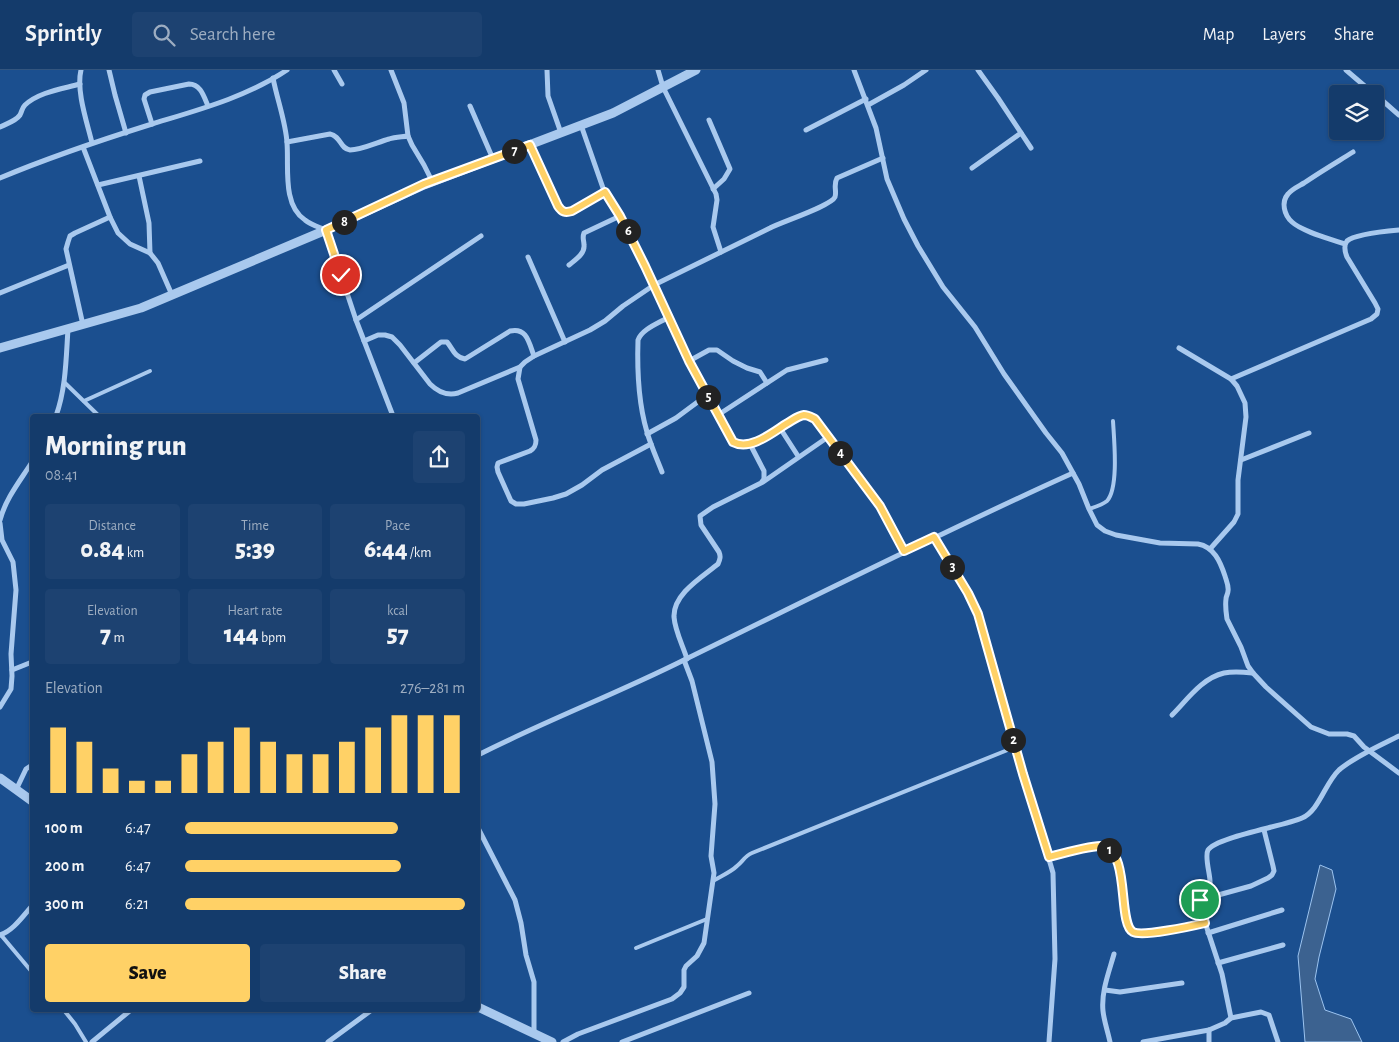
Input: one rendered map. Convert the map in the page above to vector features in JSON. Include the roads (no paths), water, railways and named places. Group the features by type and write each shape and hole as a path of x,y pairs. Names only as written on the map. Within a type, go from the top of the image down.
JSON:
{"street":[{"path":"81,70 82,98 92,143"},
{"path":"110,70 115,96 126,132"},
{"path":"0,178 92,143 208,106 257,87 287,70"},
{"path":"334,70 342,84"},
{"path":"391,70 404,103 408,136 432,181"},
{"path":"547,70 548,96 561,133"},
{"path":"658,70 663,87 713,188 717,200 713,227 721,252"},
{"path":"0,348 142,308 326,230 432,181 613,113 696,70"},
{"path":"854,70 876,128 887,179 904,219 922,253 943,286 975,326 1004,374 1062,453 1098,525 1105,531 1116,535 1160,543 1204,545 1219,560 1228,585 1226,599 1228,619 1252,673 1312,726 1329,734 1354,736 1364,747 1399,773"},
{"path":"806,130 904,85 926,70"},
{"path":"978,70 1031,148"},
{"path":"1346,70 1364,85"},
{"path":"273,78 287,142 287,180 289,192 300,216 306,221 326,230 356,320 392,414"},
{"path":"0,127 16,120 24,106 34,99 80,84"},
{"path":"152,124 144,98 150,92 195,84 208,106"},
{"path":"1384,102 1399,115"},
{"path":"470,106 493,158"},
{"path":"709,120 730,169 724,179 713,188"},
{"path":"581,125 605,192 620,216 689,361 733,442 743,445 750,444 796,418 809,415 815,419 880,506 904,551"},
{"path":"972,168 1021,133"},
{"path":"287,142 334,134 344,147 350,150 392,138 408,136"},
{"path":"530,145 562,211 566,213 572,211 605,192"},
{"path":"82,147 118,233 130,244 150,253 158,263 172,296"},
{"path":"1345,244 1309,231 1292,222 1286,215 1283,206 1288,194 1353,152"},
{"path":"364,340 378,335 392,337 434,388 453,394 520,367 534,356 566,342 605,321 654,285 784,221 808,213 831,202 835,197 834,184 837,178 883,158"},
{"path":"98,185 200,161"},
{"path":"139,176 149,223 150,253"},
{"path":"568,265 583,253 582,236 584,233 620,216"},
{"path":"83,325 66,249 70,236 110,217"},
{"path":"1231,379 1371,319 1377,314 1378,309 1375,303 1347,257 1344,250 1345,244 1348,240 1361,236 1399,230"},
{"path":"356,320 481,236"},
{"path":"528,257 566,342"},
{"path":"0,293 69,265"},
{"path":"662,472 644,421 638,375 638,340 640,335 646,330 669,317"},
{"path":"57,414 64,382 68,329"},
{"path":"414,363 440,342 447,342 454,354 459,358 465,359 510,331 515,330 524,333 534,356"},
{"path":"1179,348 1231,379 1245,402 1246,417 1238,480 1238,514 1234,522 1210,550"},
{"path":"689,361 708,350 717,350 733,361 760,372 768,383"},
{"path":"718,415 791,368 826,360"},
{"path":"520,367 518,379 536,445 534,449 502,461 497,466 511,501 516,504 566,494 602,470 651,444"},
{"path":"647,434 676,418 707,395"},
{"path":"780,428 798,456"},
{"path":"1241,460 1308,433"},
{"path":"562,1042 578,1034 672,999 684,987 684,970 697,956 704,943 713,880 711,856 716,804 712,762 692,681 675,625 676,605 685,592 718,564 720,560 718,552 701,525 700,516 713,507 761,483 828,437"},
{"path":"750,444 765,475 761,483"},
{"path":"0,707 11,689 11,654 16,590 13,562 2,540 0,522 3,508 30,465"},
{"path":"480,754 686,659 904,551 1073,473"},
{"path":"934,537 968,593 978,614 1053,873 1055,954 1049,1042"},
{"path":"12,670 30,663"},
{"path":"1172,715 1210,678 1226,672 1252,673"},
{"path":"1231,1018 1218,963 1200,907 1201,896 1209,888 1210,883 1208,851 1230,838 1303,818 1309,814 1340,769 1369,751 1399,736"},
{"path":"16,790 26,769 30,766"},
{"path":"0,778 30,800"},
{"path":"1200,900 1251,886 1272,875 1274,871 1264,830"},
{"path":"480,832 518,908 526,955 534,982 534,1033"},
{"path":"1049,857 1102,846 1114,855 1123,885 1126,920 1128,928 1133,932 1139,934 1205,923"},
{"path":"1,935 11,928 30,908"},
{"path":"1208,933 1282,910"},
{"path":"1218,963 1283,945"},
{"path":"1110,1042 1103,1013 1105,990 1114,954"},
{"path":"1105,990 1120,992 1182,982"},
{"path":"622,1042 749,993"},
{"path":"480,1008 552,1042"},
{"path":"92,1042 128,1012"},
{"path":"328,1042 369,1012"},
{"path":"1143,1042 1209,1030 1225,1023 1231,1018 1266,1012 1271,1020 1278,1042"},
{"path":"1209,1030 1209,1042"}],"lane":[{"path":"84,401 150,371"},
{"path":"64,382 97,414"},
{"path":"1089,509 1108,500 1113,488 1115,455 1113,422"},
{"path":"713,880 734,869 743,858 752,852 1015,747"},
{"path":"636,948 708,919"},
{"path":"1,935 30,970"},
{"path":"65,1012 86,1042"}],"water":[{"path":"1320,865 1332,870 1336,889 1315,979 1325,1010 1351,1019 1362,1042 1305,1042 1298,956"}]}
